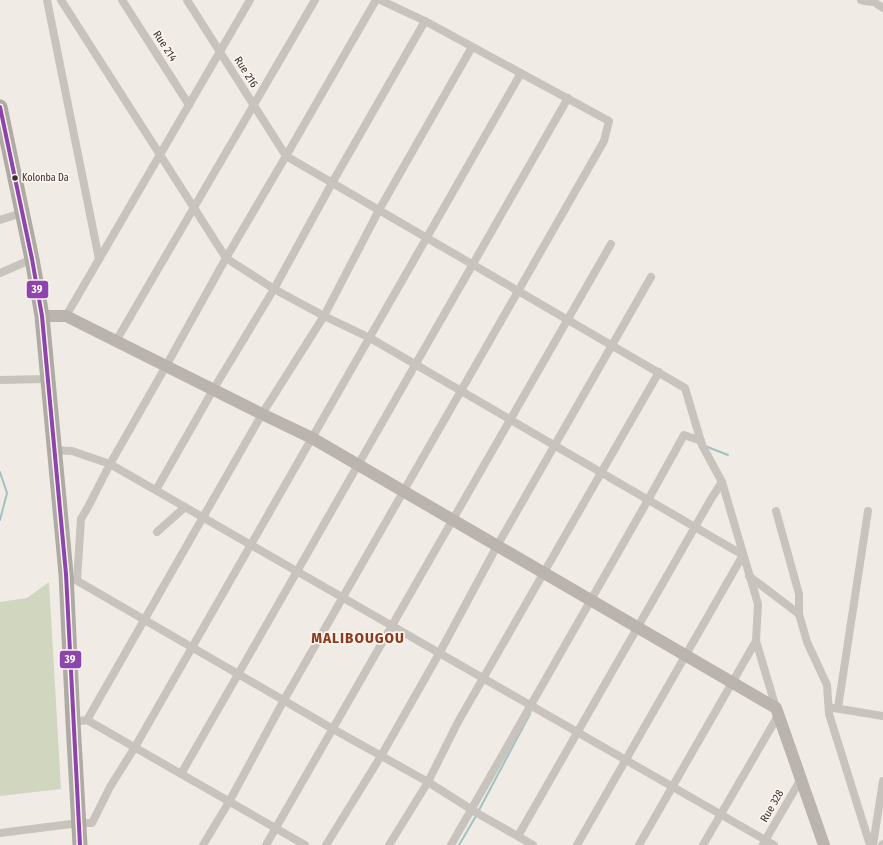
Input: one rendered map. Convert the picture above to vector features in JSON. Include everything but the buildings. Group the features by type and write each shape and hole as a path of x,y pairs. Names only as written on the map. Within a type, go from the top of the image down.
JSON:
{"highway":[{"path":"0,107 3,140 22,213 42,316 54,450 72,577 80,721 80,845"}],"street":[{"path":"48,0 99,259"},
{"path":"61,0 226,258 274,289 324,316 370,338 743,554"},
{"name":"Rue 214","path":"122,0 189,105"},
{"name":"Rue 216","path":"187,0 286,156"},
{"path":"66,316 250,0"},
{"path":"116,341 315,0"},
{"path":"376,0 226,258 110,464 81,519 72,577 333,729 428,782 530,844"},
{"path":"203,845 229,802 342,597 604,141 609,121 425,21 380,0"},
{"path":"861,0 874,2 883,8"},
{"path":"156,490 213,390 274,289 332,183 425,21"},
{"path":"305,845 135,747 80,721 144,619 262,414 324,316 379,210 472,47"},
{"path":"0,833 79,823 92,823 110,787 135,747 522,73"},
{"path":"181,774 568,98"},
{"path":"286,156 685,388 701,441 722,482 758,604 756,641 777,711 824,845"},
{"path":"0,220 22,213"},
{"path":"266,845 611,244"},
{"path":"0,273 32,259"},
{"path":"326,845 381,756 440,652 497,546 651,277"},
{"path":"42,316 66,316 312,438 732,682 777,711"},
{"path":"389,845 428,782 458,722 658,372"},
{"path":"0,380 48,379"},
{"path":"450,845 684,435 701,441"},
{"path":"54,450 72,451 110,464 721,814 764,843 774,845"},
{"path":"518,836 722,482"},
{"path":"157,532 185,507"},
{"path":"776,511 799,594 799,614 807,642 827,685 830,714 870,845"},
{"path":"838,708 868,512"},
{"path":"577,845 743,554"},
{"path":"749,576 799,614"},
{"path":"639,845 756,641"},
{"path":"829,707 883,716"},
{"path":"703,845 777,711"},
{"name":"Rue 328","path":"764,843 801,779"},
{"path":"873,845 883,781"}],"green space":[{"path":"49,582 61,789 0,796 0,602 27,598"}],"waterway":[{"path":"705,446 728,455"},
{"path":"0,472 7,493 0,520"},
{"path":"478,812 530,714"},
{"path":"459,845 476,816"}],"transit line":[{"name":"39","path":"0,107 32,259 42,316 66,574 80,845"}],"place":[{"name":"Kolonba Da","path":"15,178"}],"district":[{"name":"MALIBOUGOU","path":"358,638"}]}
